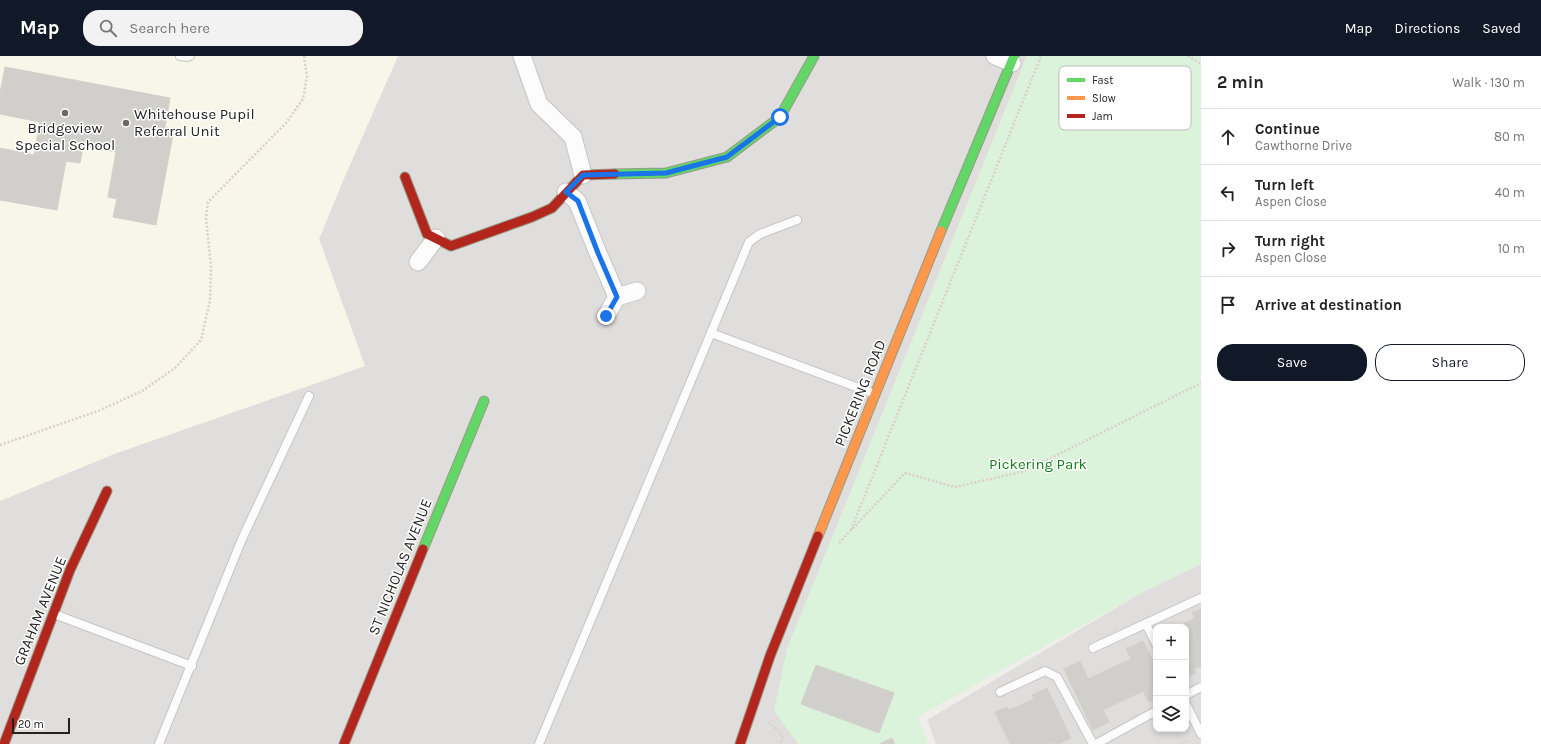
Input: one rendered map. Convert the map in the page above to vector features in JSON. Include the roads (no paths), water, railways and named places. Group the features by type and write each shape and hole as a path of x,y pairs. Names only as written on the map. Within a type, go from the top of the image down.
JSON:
{"street":[{"path":"522,56 539,104 573,137 583,175"},
{"path":"405,177 427,234 451,246 552,208 583,175 666,173 727,157 780,117 814,56"},
{"path":"995,56 1013,59"},
{"name":"PICKERING ROAD","path":"740,744 770,656 968,164 1013,59"},
{"path":"566,192 578,201 617,297"},
{"path":"418,262 436,238"},
{"path":"606,316 617,297 636,291"},
{"name":"ST NICHOLAS AVENUE","path":"344,744 484,402"},
{"name":"GRAHAM AVENUE","path":"4,744 70,570 107,492"}],"lane":[{"path":"180,56 190,56"},
{"path":"539,744 749,242 760,234 797,220"},
{"path":"711,333 875,394"},
{"path":"159,744 192,666 242,538 309,396"},
{"path":"1093,648 1201,598"},
{"path":"53,614 192,666"},
{"path":"1146,624 1153,638"},
{"path":"1000,692 1045,671 1057,677 1093,744"},
{"path":"1189,693 1201,687"},
{"path":"1189,710 1201,734"},
{"path":"1096,744 1153,713"}],"place":[{"name":"Bridgeview Special School","path":"65,113"},
{"name":"Whitehouse Pupil Referral Unit","path":"126,123"}],"park label":[{"name":"Pickering Park","path":"1038,464"}]}
